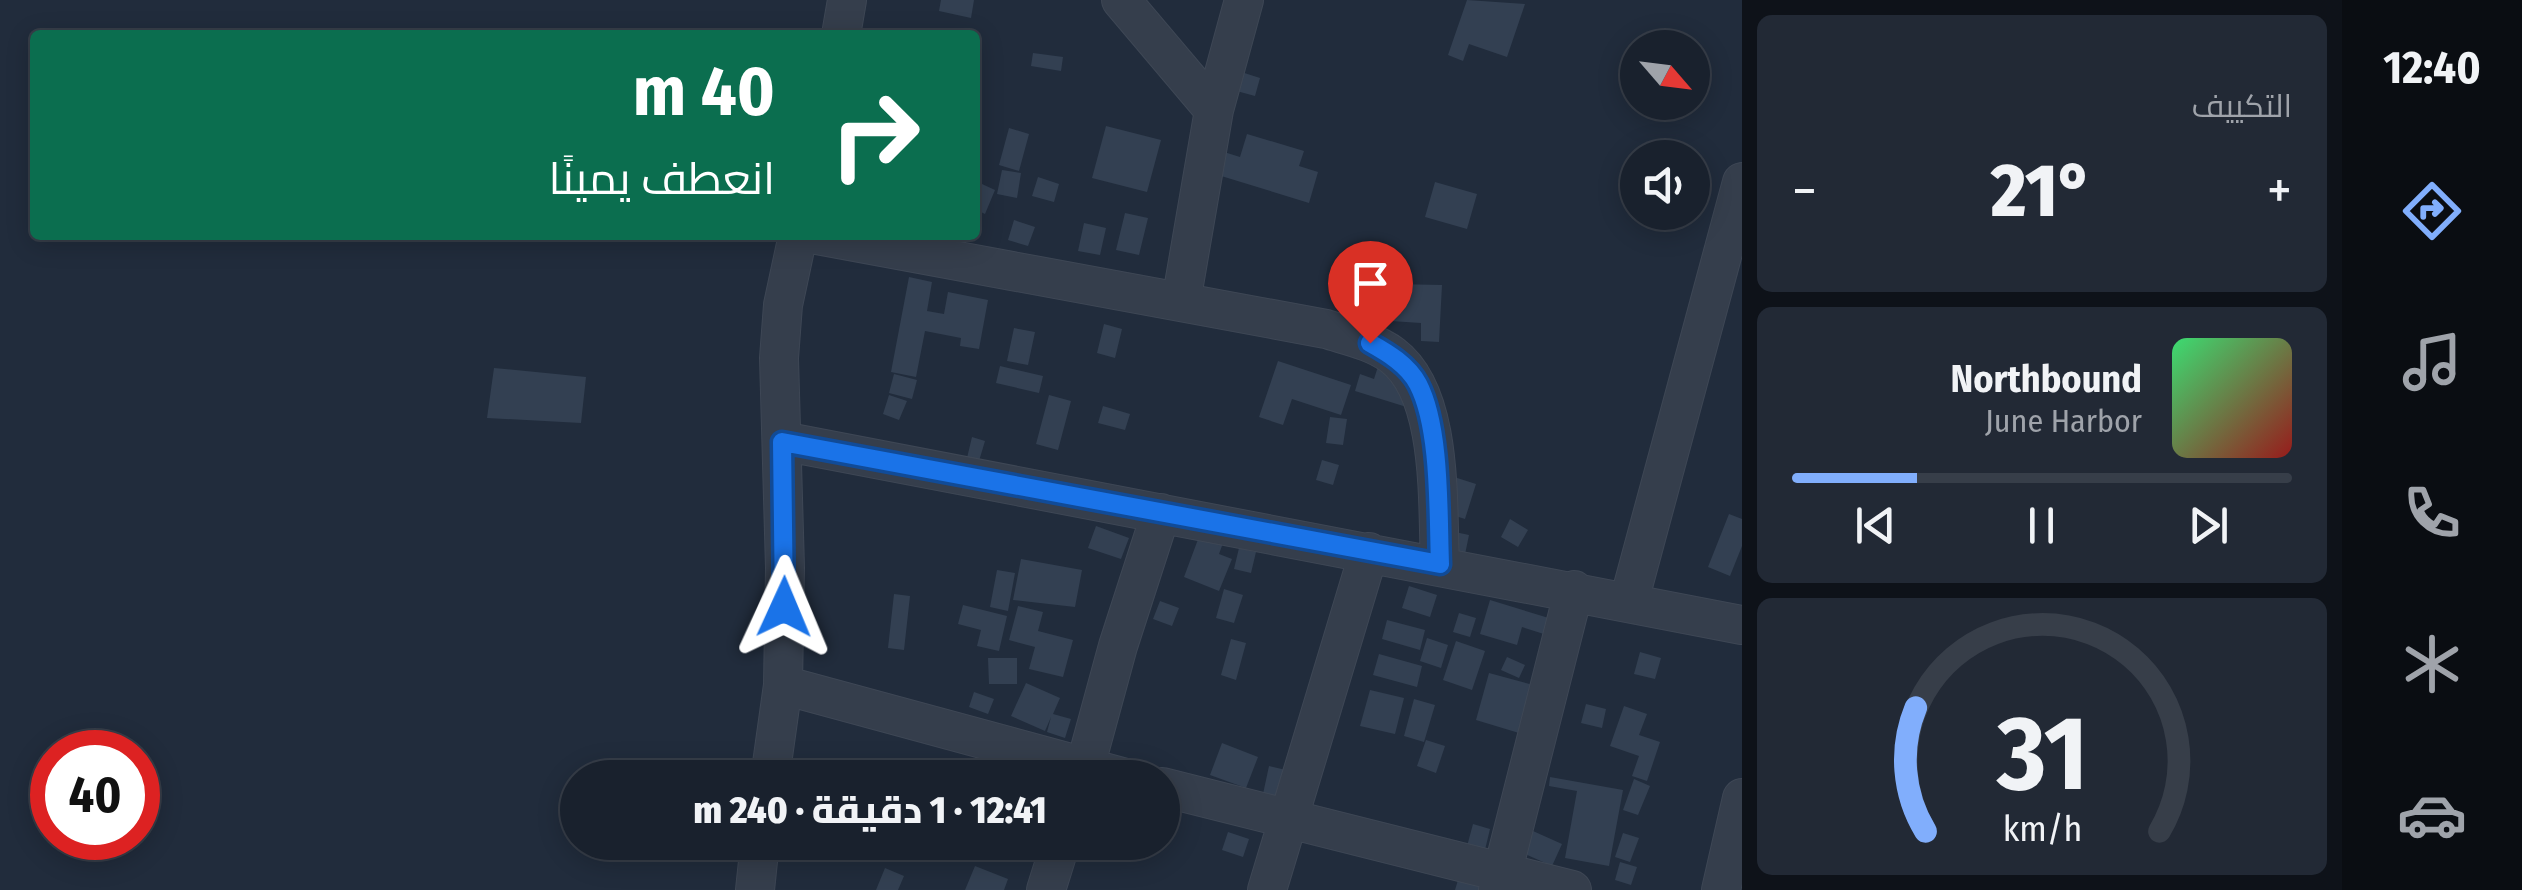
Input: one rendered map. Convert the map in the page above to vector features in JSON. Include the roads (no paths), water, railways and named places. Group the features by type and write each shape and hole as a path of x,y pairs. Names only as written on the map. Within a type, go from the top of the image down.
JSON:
{"street":[{"path":"841,30 847,0"},
{"path":"1121,0 1214,110"},
{"path":"1181,302 1214,110 1244,0"},
{"path":"1629,601 1742,182"},
{"path":"773,760 783,685 779,358 783,305 797,240"},
{"path":"844,240 1326,328 1393,356 1418,383 1429,427 1435,459 1440,564"},
{"path":"782,442 1440,564 1742,625"},
{"path":"1086,760 1161,513"},
{"path":"1268,890 1369,552"},
{"path":"1501,881 1574,590"},
{"path":"783,685 1042,760"},
{"path":"1180,792 1501,881 1572,890"},
{"path":"1721,890 1742,798"},
{"path":"755,890 758,860"},
{"path":"1046,890 1055,860"}]}
